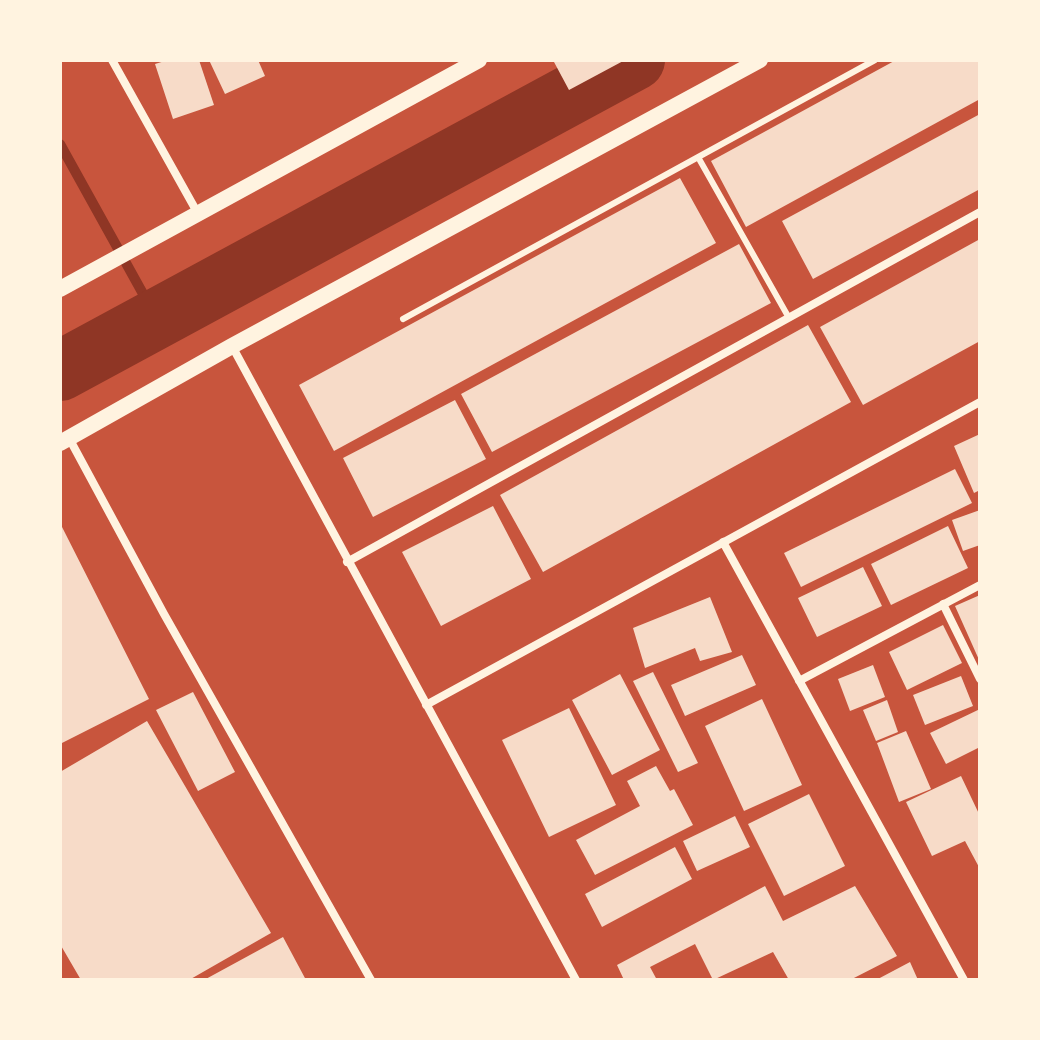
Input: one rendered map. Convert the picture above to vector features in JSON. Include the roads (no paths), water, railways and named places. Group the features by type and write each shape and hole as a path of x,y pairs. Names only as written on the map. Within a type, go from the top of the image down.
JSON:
{"main road":[{"path":"60,289 479,60"},
{"path":"64,441 232,346 760,60"}],"street":[{"path":"112,60 197,212"},
{"path":"347,562 980,212"},
{"path":"232,346 576,980"},
{"path":"426,705 980,402"},
{"path":"64,441 371,980"},
{"path":"723,542 964,980"},
{"path":"799,681 980,585"},
{"path":"943,604 980,679"}],"lane":[{"path":"403,319 875,60"},
{"path":"698,157 789,318"}],"waterway":[{"path":"60,371 635,60"},
{"path":"60,144 157,319"}]}
